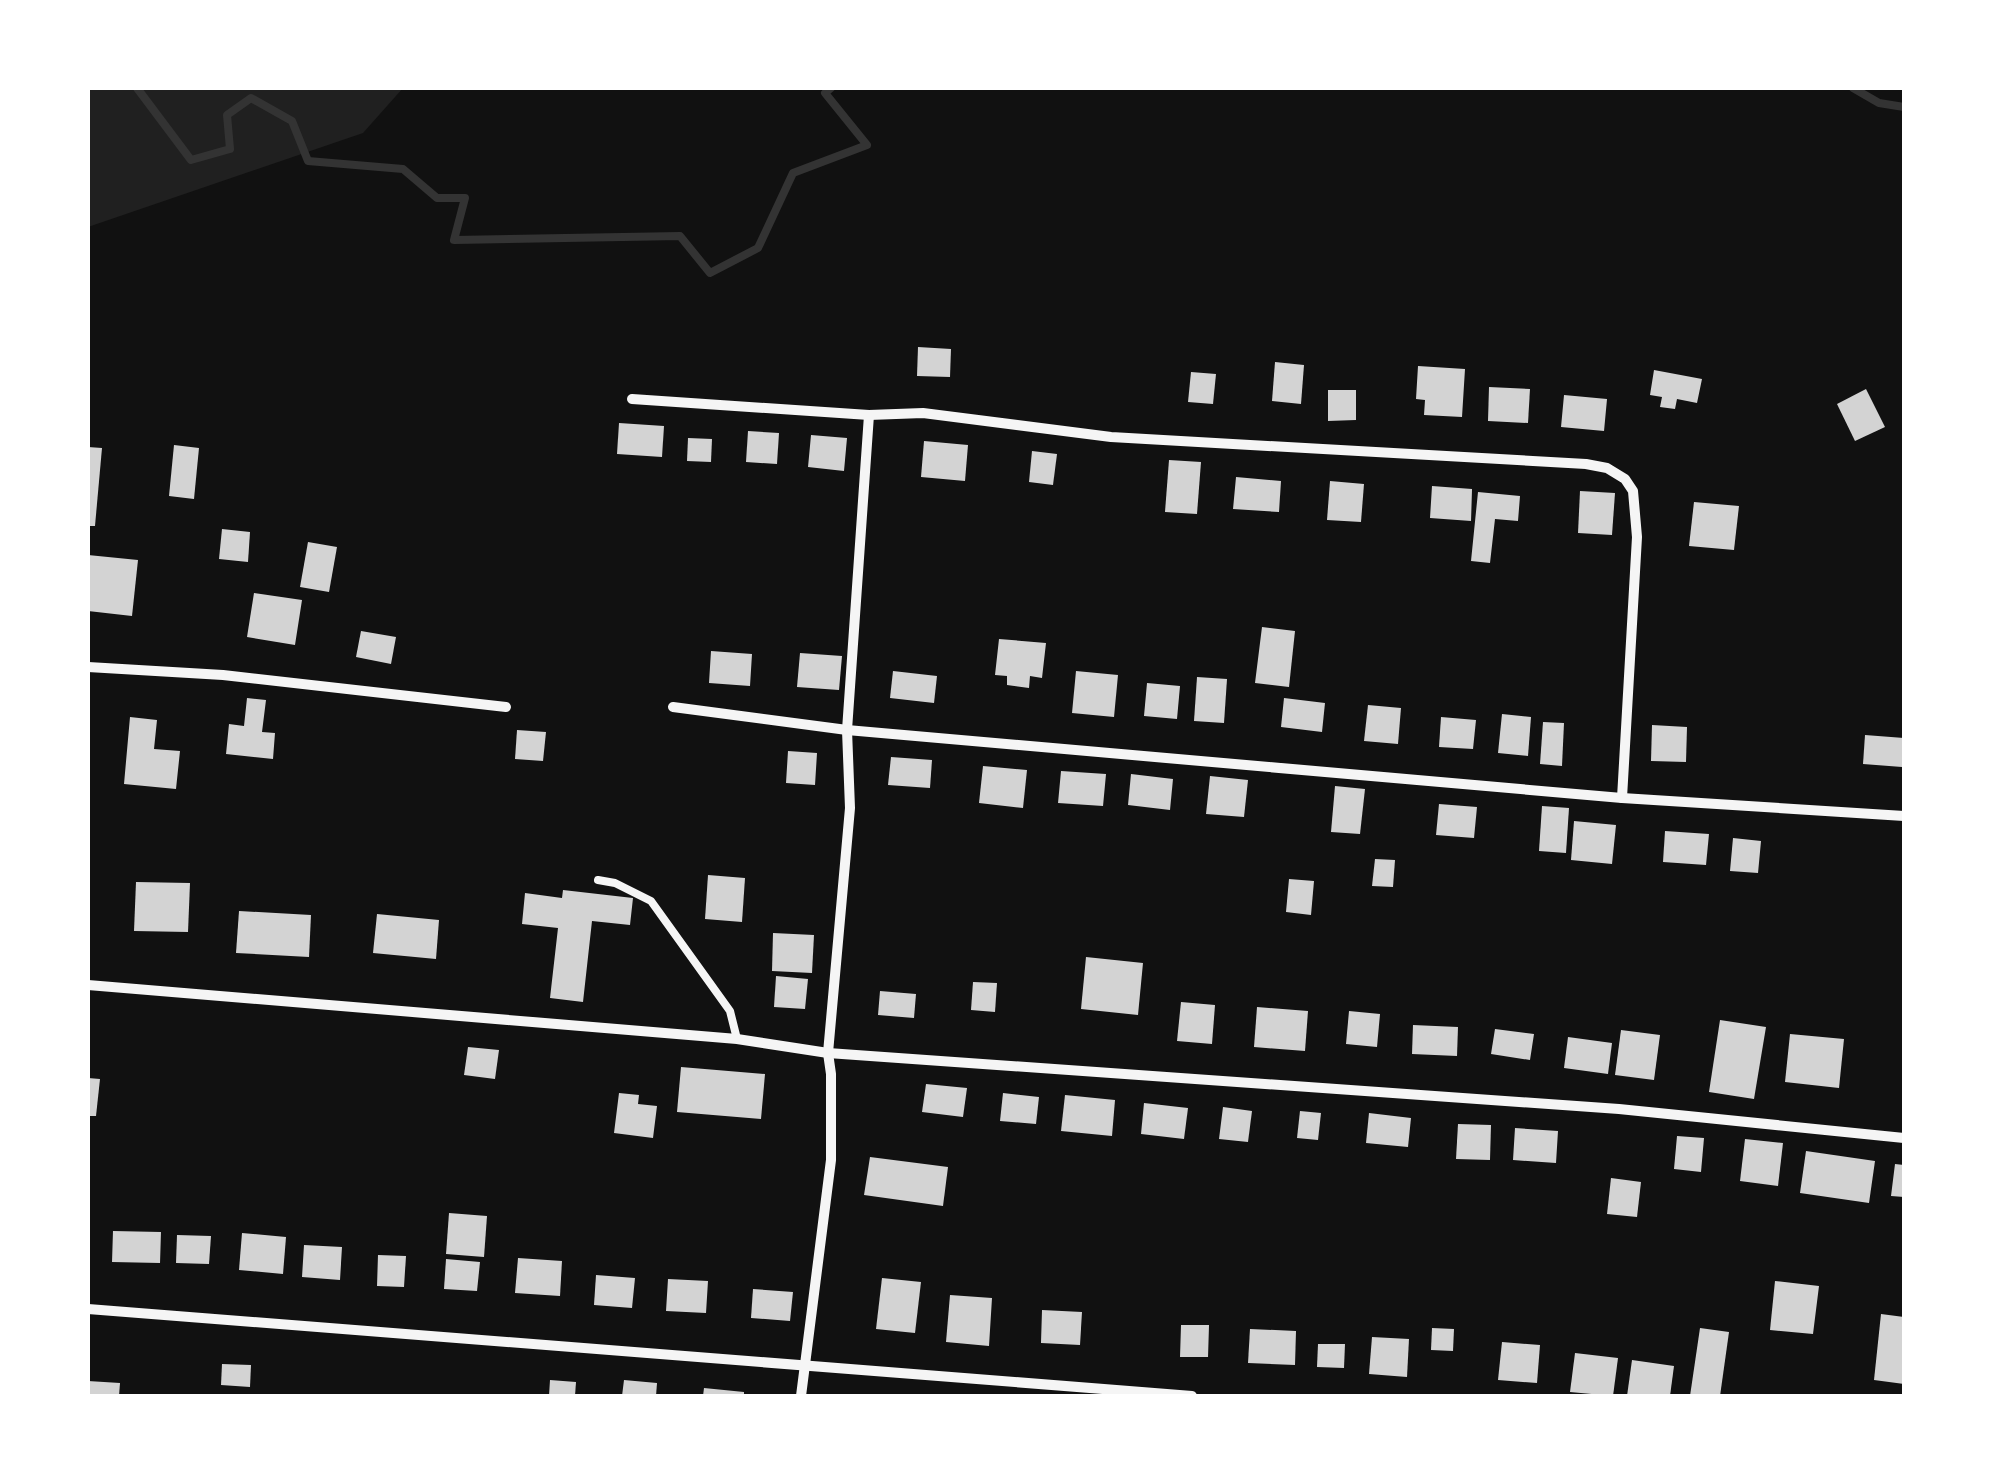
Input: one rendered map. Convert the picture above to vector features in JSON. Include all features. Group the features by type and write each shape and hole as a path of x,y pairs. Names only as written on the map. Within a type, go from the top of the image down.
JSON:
{"street":[{"path":"632,399 869,415 924,413 1197,443 1607,468 1633,491 1636,556 1622,798"},
{"path":"801,1396 831,1160 828,1052 850,808 847,730 869,415"},
{"path":"88,667 223,675 506,707"},
{"path":"673,706 847,730 1622,798 1904,816"},
{"path":"88,985 737,1039 828,1052 1619,1109 1904,1138"},
{"path":"88,1309 1192,1396"}],"lane":[{"path":"598,880 634,890 650,901 730,1011 737,1039"}],"shaded area":[{"path":"88,88 403,88 363,133 88,227"}],"building":[{"path":"918,347 951,349 950,377 917,376"},
{"path":"1275,362 1304,365 1301,404 1272,401"},
{"path":"1418,366 1465,369 1462,417 1424,415 1425,400 1416,399"},
{"path":"1654,370 1702,379 1697,403 1677,399 1675,409 1660,407 1662,397 1650,395"},
{"path":"1191,372 1216,374 1213,404 1188,402"},
{"path":"1489,387 1530,389 1528,423 1488,421"},
{"path":"1866,389 1885,427 1855,441 1837,404"},
{"path":"1328,390 1356,390 1356,420 1328,421"},
{"path":"1564,395 1607,399 1604,431 1561,427"},
{"path":"619,423 664,426 662,457 617,454"},
{"path":"748,431 779,433 777,464 746,462"},
{"path":"811,435 847,438 844,471 808,467"},
{"path":"688,438 712,439 711,462 687,461"},
{"path":"924,441 968,445 965,481 921,477"},
{"path":"174,445 199,448 194,499 169,496"},
{"path":"88,447 102,448 95,526 88,526"},
{"path":"1032,451 1057,454 1053,485 1029,482"},
{"path":"1169,460 1201,462 1197,514 1165,512"},
{"path":"1236,477 1281,481 1279,512 1233,509"},
{"path":"1330,481 1364,484 1361,522 1327,520"},
{"path":"1432,486 1472,489 1471,521 1430,518"},
{"path":"1580,491 1615,493 1612,535 1578,533"},
{"path":"1478,492 1520,496 1518,521 1495,519 1490,563 1471,561"},
{"path":"1694,502 1739,506 1734,550 1689,546"},
{"path":"222,529 250,532 248,562 219,559"},
{"path":"308,542 337,547 329,592 300,587"},
{"path":"88,555 138,560 132,616 88,611"},
{"path":"254,593 302,600 295,645 247,637"},
{"path":"1262,627 1295,631 1289,687 1255,683"},
{"path":"361,631 396,637 391,664 356,657"},
{"path":"999,639 1046,643 1042,678 1030,676 1029,688 1007,685 1007,676 995,675"},
{"path":"711,651 752,654 750,686 709,683"},
{"path":"800,653 842,656 839,690 797,687"},
{"path":"893,671 937,676 934,703 890,698"},
{"path":"1076,671 1118,675 1114,717 1072,713"},
{"path":"1197,677 1227,679 1224,723 1194,721"},
{"path":"1147,683 1180,686 1177,719 1144,716"},
{"path":"247,698 266,700 262,732 275,733 273,759 226,754 229,724 244,726"},
{"path":"1284,698 1325,703 1322,732 1281,727"},
{"path":"1368,705 1401,708 1398,744 1364,741"},
{"path":"1502,714 1531,717 1528,756 1498,753"},
{"path":"130,717 157,720 154,749 180,751 176,789 124,784"},
{"path":"1441,717 1476,720 1473,749 1439,747"},
{"path":"1543,722 1564,723 1562,766 1540,764"},
{"path":"1652,725 1687,727 1686,762 1651,761"},
{"path":"517,730 546,732 543,761 515,759"},
{"path":"1865,735 1904,738 1902,767 1863,764"},
{"path":"788,751 817,753 815,785 786,783"},
{"path":"891,757 932,760 930,788 888,785"},
{"path":"983,766 1027,770 1023,808 979,803"},
{"path":"1061,771 1106,774 1103,806 1058,803"},
{"path":"1131,774 1173,779 1170,810 1128,805"},
{"path":"1210,776 1248,780 1244,817 1206,814"},
{"path":"1335,786 1365,789 1360,834 1331,832"},
{"path":"1439,804 1477,807 1474,838 1436,835"},
{"path":"1542,806 1569,808 1566,853 1539,851"},
{"path":"1574,821 1616,825 1612,864 1571,860"},
{"path":"1665,831 1709,834 1706,865 1663,862"},
{"path":"1733,838 1761,841 1758,873 1730,871"},
{"path":"1375,859 1395,860 1393,887 1372,886"},
{"path":"708,875 745,878 742,922 705,919"},
{"path":"1289,879 1314,881 1311,915 1286,912"},
{"path":"136,882 190,883 188,932 134,931"},
{"path":"563,890 633,898 630,925 592,921 583,1002 550,998 558,928 522,924 525,893 562,898"},
{"path":"239,911 311,915 309,957 236,953"},
{"path":"377,914 439,920 436,959 373,953"},
{"path":"773,933 814,935 812,973 772,971"},
{"path":"1086,957 1143,963 1138,1015 1081,1009"},
{"path":"776,976 808,979 805,1009 774,1007"},
{"path":"973,982 997,983 995,1012 971,1010"},
{"path":"880,991 916,994 914,1018 878,1015"},
{"path":"1181,1002 1215,1005 1212,1044 1177,1041"},
{"path":"1257,1007 1308,1011 1305,1051 1254,1047"},
{"path":"1349,1011 1380,1014 1377,1047 1346,1044"},
{"path":"1720,1020 1766,1027 1754,1099 1709,1092"},
{"path":"1413,1025 1458,1027 1457,1056 1412,1054"},
{"path":"1495,1029 1534,1034 1530,1060 1491,1054"},
{"path":"1621,1030 1660,1035 1654,1080 1615,1075"},
{"path":"1790,1034 1844,1039 1839,1088 1785,1082"},
{"path":"1568,1037 1612,1043 1608,1074 1564,1068"},
{"path":"468,1047 499,1050 495,1079 464,1075"},
{"path":"681,1067 765,1074 761,1119 677,1112"},
{"path":"88,1078 100,1079 96,1116 88,1116"},
{"path":"926,1084 967,1088 963,1117 922,1112"},
{"path":"619,1093 639,1095 638,1104 657,1106 653,1138 614,1133"},
{"path":"1003,1093 1039,1097 1036,1124 1000,1121"},
{"path":"1065,1095 1115,1100 1112,1136 1061,1131"},
{"path":"1144,1103 1188,1108 1184,1139 1141,1134"},
{"path":"1223,1107 1252,1111 1248,1142 1219,1139"},
{"path":"1300,1111 1321,1113 1318,1140 1297,1138"},
{"path":"1369,1113 1411,1118 1408,1147 1366,1143"},
{"path":"1458,1124 1491,1125 1490,1160 1456,1159"},
{"path":"1515,1128 1558,1131 1556,1163 1513,1160"},
{"path":"1677,1136 1704,1138 1701,1172 1674,1169"},
{"path":"1745,1139 1783,1143 1778,1186 1740,1181"},
{"path":"1806,1151 1875,1161 1869,1203 1800,1193"},
{"path":"870,1157 948,1167 943,1206 864,1195"},
{"path":"1895,1164 1904,1165 1904,1197 1891,1196"},
{"path":"1611,1178 1641,1182 1637,1217 1607,1214"},
{"path":"449,1213 487,1216 484,1257 446,1254"},
{"path":"113,1231 161,1232 160,1263 112,1262"},
{"path":"242,1233 286,1237 283,1274 239,1270"},
{"path":"177,1235 211,1236 209,1264 176,1263"},
{"path":"304,1245 342,1247 340,1280 302,1277"},
{"path":"378,1255 406,1256 404,1287 377,1286"},
{"path":"518,1258 562,1261 560,1296 515,1293"},
{"path":"446,1259 480,1262 477,1291 444,1289"},
{"path":"596,1275 635,1278 632,1308 594,1305"},
{"path":"882,1278 921,1282 915,1333 876,1329"},
{"path":"668,1279 708,1281 706,1313 666,1311"},
{"path":"1775,1281 1819,1286 1813,1334 1770,1330"},
{"path":"753,1289 793,1292 790,1321 751,1318"},
{"path":"950,1295 992,1298 989,1346 946,1342"},
{"path":"1042,1310 1082,1312 1080,1345 1041,1343"},
{"path":"1881,1314 1904,1317 1904,1384 1874,1380"},
{"path":"1181,1325 1209,1325 1208,1357 1180,1357"},
{"path":"1432,1328 1454,1329 1453,1351 1431,1350"},
{"path":"1700,1328 1729,1332 1720,1396 1690,1396"},
{"path":"1250,1329 1296,1331 1295,1365 1248,1363"},
{"path":"1372,1337 1409,1339 1407,1377 1369,1374"},
{"path":"1502,1342 1540,1345 1537,1383 1498,1380"},
{"path":"1318,1344 1345,1344 1344,1368 1317,1367"},
{"path":"1575,1353 1618,1358 1613,1396 1570,1392"},
{"path":"1632,1360 1674,1366 1670,1396 1627,1396"},
{"path":"222,1364 251,1365 250,1387 221,1385"},
{"path":"550,1380 576,1382 575,1396 549,1396"},
{"path":"624,1380 657,1383 656,1396 622,1396"},
{"path":"88,1381 120,1383 119,1396 88,1396"},
{"path":"704,1388 744,1392 744,1396 703,1396"}],"waterway":[{"path":"137,88 191,160 230,149 227,115 251,98 292,121 308,161 403,169 437,198 465,198 454,240 680,236 710,273 758,248 793,173 867,145 825,93 831,88"},
{"path":"1853,88 1879,103 1904,107"}]}
